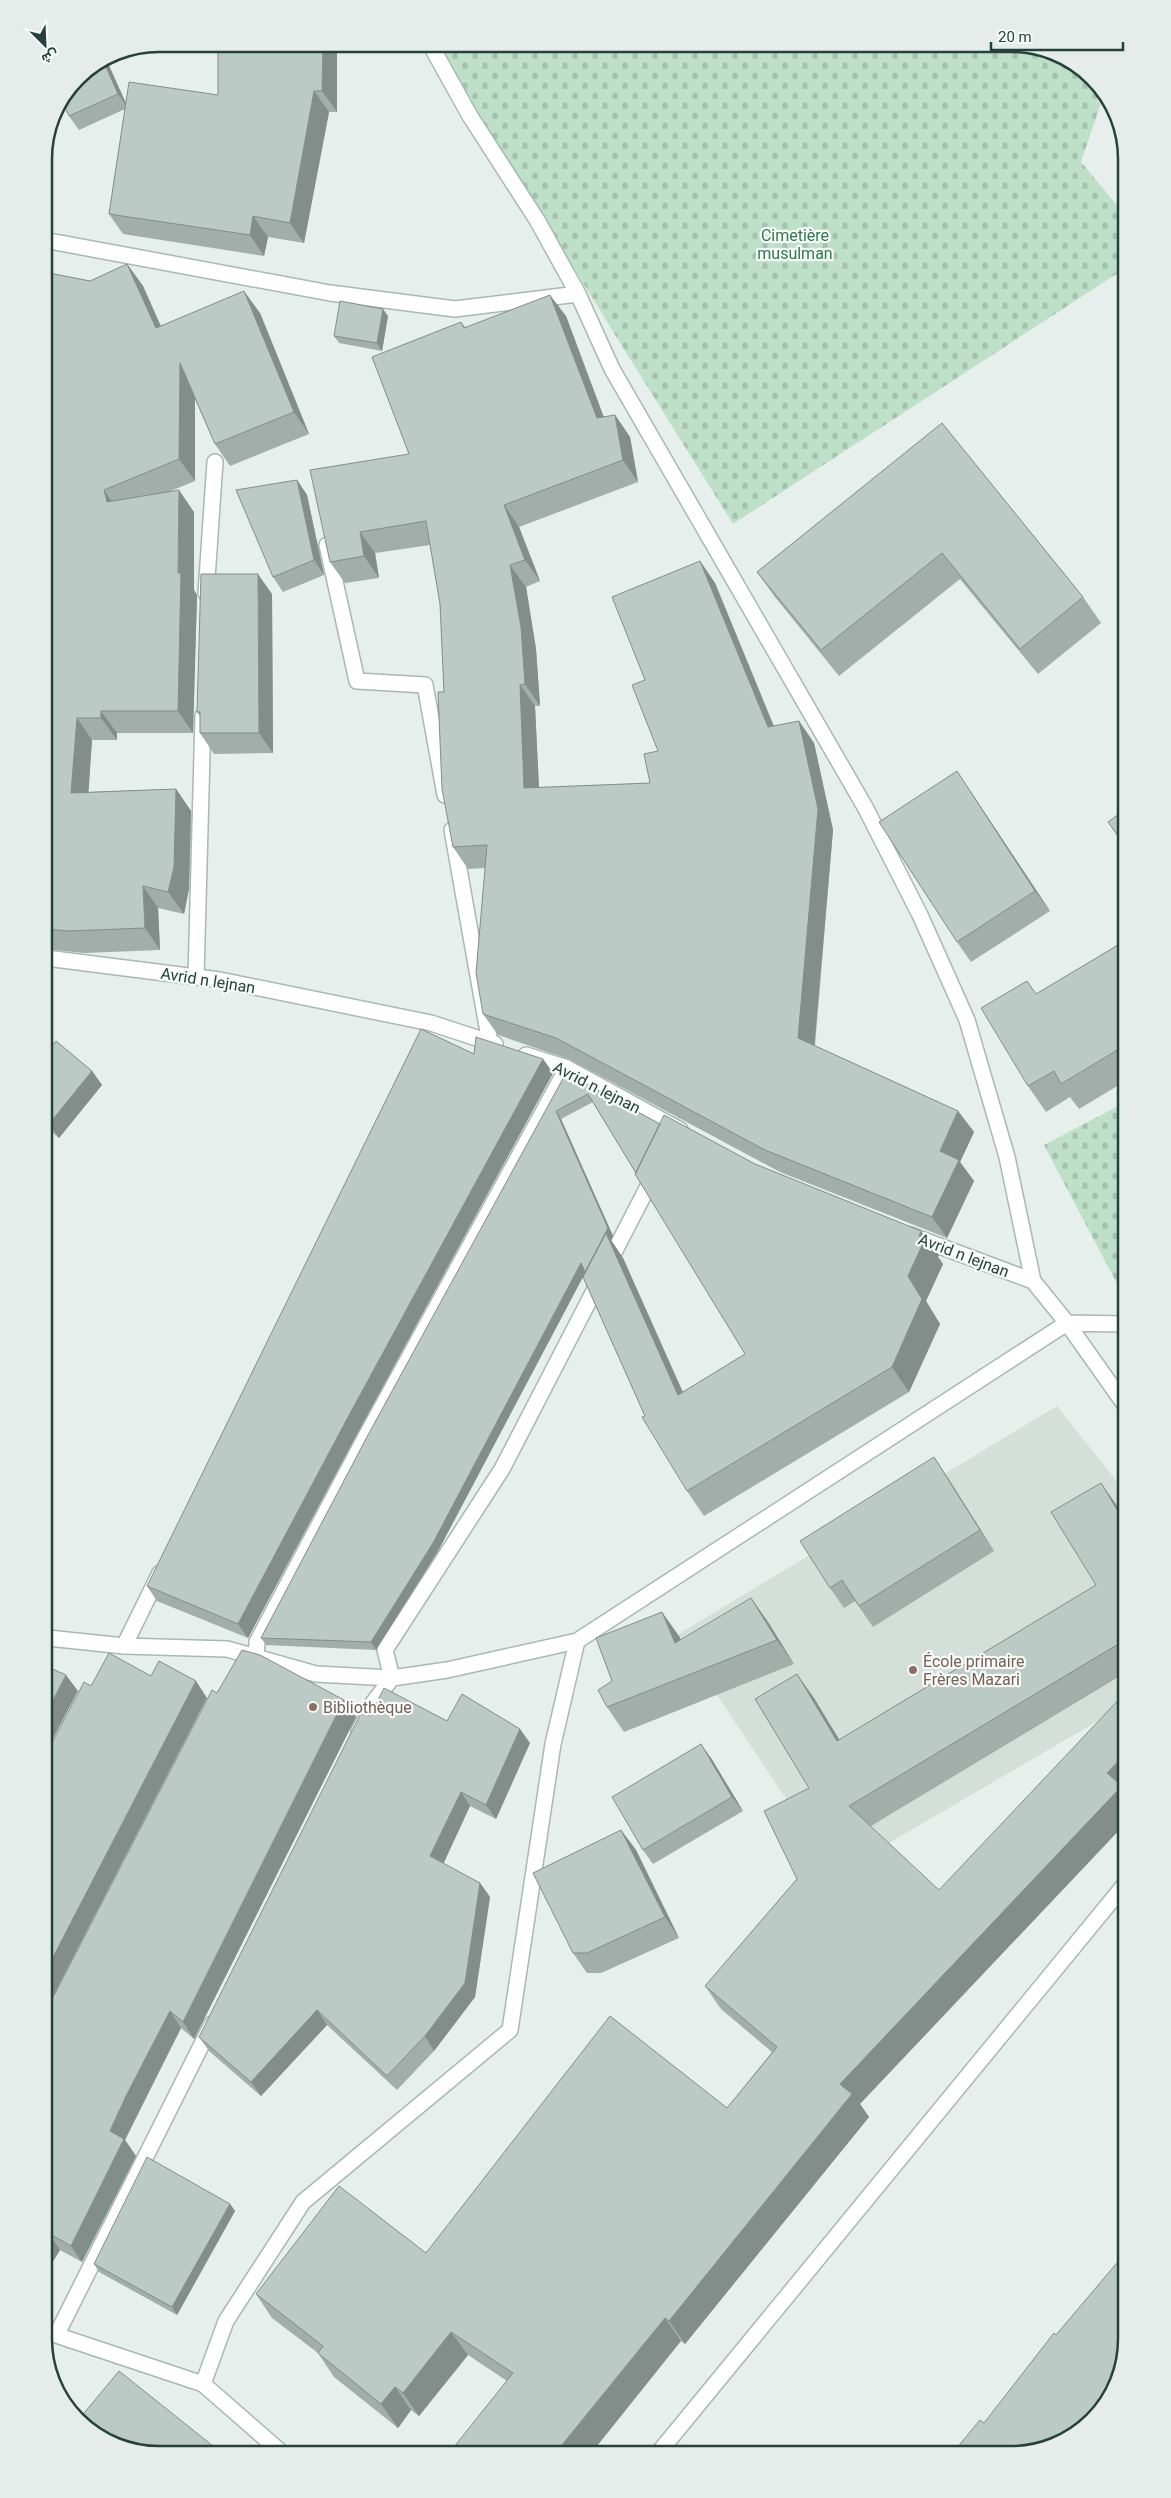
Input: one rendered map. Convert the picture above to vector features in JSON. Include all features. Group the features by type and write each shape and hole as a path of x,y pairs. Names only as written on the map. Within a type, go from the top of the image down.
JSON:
{"street":[{"path":"435,52 470,116 537,220 578,294 612,369 865,807 920,915 967,1020 1007,1157 1033,1281 1067,1323 1118,1395"},
{"path":"53,242 330,293 455,309 578,294"},
{"path":"205,608 215,462"},
{"path":"324,530 357,680 425,685 490,1043"},
{"path":"196,977 203,698"},
{"name":"Avrid n lejnan","path":"53,959 196,977 431,1023 566,1068 693,1137"},
{"path":"423,1039 431,1023"},
{"path":"256,1657 257,1642 566,1068"},
{"path":"668,1146 677,1129"},
{"path":"392,1678 385,1650 502,1469 659,1163"},
{"name":"Avrid n lejnan","path":"898,1230 1033,1281"},
{"path":"52,1638 118,1646 227,1649 316,1674 392,1678 447,1670 577,1641 1067,1323 1118,1324"},
{"path":"104,1663 118,1646 166,1562"},
{"path":"203,2384 226,2322 303,2202 510,2030 553,1744 577,1641"},
{"path":"232,1670 241,1653"},
{"path":"351,1748 373,1703 392,1678"},
{"path":"664,2446 1118,1893"},
{"path":"217,2014 54,2333 203,2384 273,2445"}],"shaded area":[{"name":"École primaire Frères Mazari","path":"1057,1406 1118,1483 1118,1709 836,1874 677,1635"}],"green space":[{"name":"Cimetière musulman","path":"439,52 1019,53 1046,58 1071,70 1092,89 1102,101 1081,162 1118,206 1118,273 733,524"},
{"path":"1118,1106 1118,1286 1044,1145"}],"building":[{"path":"218,52 323,52 322,91 314,91 290,223 253,216 250,235 109,214 129,82 218,95"},
{"path":"106,67 118,94 69,116 66,109 70,100 84,84"},
{"path":"127,264 156,328 244,291 294,412 215,444 180,363 179,459 104,490 107,502 179,490 178,573 181,573 178,711 101,711 101,718 77,718 71,793 176,789 174,867 168,892 143,886 145,928 68,931 53,930 53,274 90,281"},
{"path":"550,295 597,418 615,415 623,460 504,505 525,560 510,565 521,627 525,684 520,685 524,788 650,783 644,754 658,751 632,685 645,680 612,597 700,561 768,727 799,721 818,809 798,1038 958,1111 940,1151 959,1160 932,1217 765,1150 556,1038 483,1014 476,973 487,845 453,847 442,789 438,692 444,692 440,604 426,521 360,532 364,556 330,562 310,470 409,454 372,357 461,322 464,328"},
{"path":"340,301 383,309 377,343 334,336"},
{"path":"942,423 1083,597 1020,649 942,553 821,650 757,572"},
{"path":"297,480 314,560 273,577 236,490"},
{"path":"201,574 258,574 259,733 200,733 200,712 197,712"},
{"path":"957,771 1035,891 957,942 879,822"},
{"path":"1118,815 1118,836 1108,822"},
{"path":"1118,945 1118,1050 1061,1084 1054,1071 1028,1086 981,1008 1027,981 1036,994"},
{"path":"421,1029 474,1054 476,1037 543,1059 238,1624 147,1586"},
{"path":"56,1041 92,1071 53,1120 53,1045"},
{"path":"566,1073 660,1124 636,1173 588,1094 556,1111 608,1228 585,1272 581,1263 433,1543 371,1642 261,1638 368,1435"},
{"path":"664,1115 755,1164 921,1231 919,1236 925,1239 908,1276 922,1299 892,1367 687,1491 642,1417 645,1416 583,1277 606,1233 678,1395 745,1354 635,1174"},
{"path":"934,1457 980,1530 859,1606 842,1580 830,1588 800,1541"},
{"path":"1101,1483 1118,1511 1118,1644 849,1806 939,1890 1118,1700 1118,1761 1107,1773 1118,1783 1118,1790 840,2084 852,2094 669,2321 665,2318 561,2445 455,2445 513,2373 451,2332 403,2393 395,2387 381,2404 318,2353 323,2346 256,2294 339,2186 426,2253 610,2016 727,2108 777,2047 705,1986 797,1879 764,1811 809,1788 755,1699 797,1674 837,1741 1096,1585 1051,1512"},
{"path":"751,1598 777,1640 607,1707 598,1690 612,1681 596,1638 662,1612 675,1643"},
{"path":"242,1650 260,1655 344,1700 183,2022 170,2011 126,2096 110,2131 124,2139 71,2246 52,2235 52,1999 212,1690 217,1693"},
{"path":"109,1653 151,1676 159,1661 196,1681 52,1959 52,1742 84,1682 91,1686"},
{"path":"52,1669 66,1675 52,1702"},
{"path":"384,1688 447,1721 462,1694 520,1729 486,1805 461,1792 430,1856 480,1883 465,1983 425,2036 387,2076 317,2010 251,2082 199,2037 362,1711 370,1716"},
{"path":"701,1744 732,1797 643,1850 612,1797"},
{"path":"621,1830 665,1917 587,1953 573,1953 533,1873"},
{"path":"147,2157 230,2204 172,2307 94,2264"},
{"path":"1118,2262 1118,2353 1108,2386 1092,2409 1071,2428 1059,2435 1039,2442 1012,2446 959,2446 980,2420 984,2423 1054,2333 1056,2335"},
{"path":"119,2371 212,2445 152,2445 125,2440 100,2428 84,2414"}],"place":[{"name":"École primaire Frères Mazari","path":"913,1670"},
{"name":"Bibliothèque","path":"313,1707"}]}
